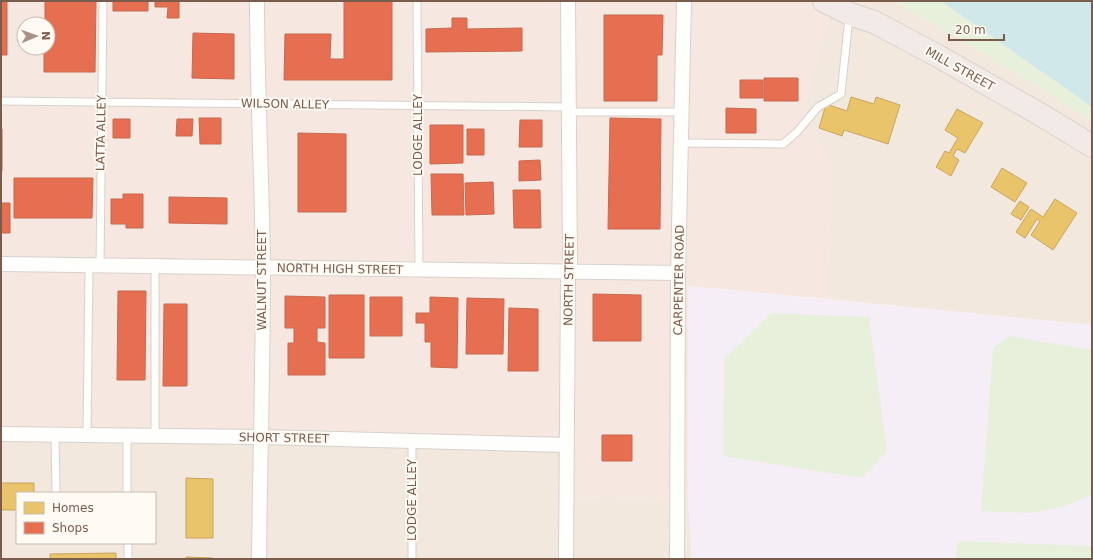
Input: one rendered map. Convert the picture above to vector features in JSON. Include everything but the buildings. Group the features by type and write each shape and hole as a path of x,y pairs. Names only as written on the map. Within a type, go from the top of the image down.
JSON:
{"highway":[{"name":"MILL STREET","path":"824,1 850,14 874,22 938,56 1092,146"}],"street":[{"name":"WALNUT STREET","path":"257,1 258,104 263,268 259,559"},
{"name":"NORTH STREET","path":"566,559 570,266 568,1"},
{"name":"CARPENTER ROAD","path":"677,559 678,273 684,1"},
{"name":"NORTH HIGH STREET","path":"1,264 678,273"},
{"name":"SHORT STREET","path":"1,434 261,437 567,445"}],"lane":[{"name":"LATTA ALLEY","path":"87,435 102,102 103,1"},
{"name":"LODGE ALLEY","path":"417,1 418,270"},
{"path":"681,143 783,144 797,132 818,107 841,94 850,14"},
{"name":"WILSON ALLEY","path":"1,101 682,112"},
{"path":"155,266 156,436"},
{"path":"55,435 56,492"},
{"path":"127,436 127,492"},
{"name":"LODGE ALLEY","path":"412,441 412,559"},
{"path":"128,544 128,559"}],"shaded area":[{"path":"1,1 834,1 804,104 832,167 827,299 688,286 688,499 569,496 571,445 1,437"},
{"path":"834,1 895,1 1040,87 1092,122 1092,325 827,299 832,167 804,104"},
{"path":"688,286 1092,325 1092,559 692,559 688,499"},
{"path":"1,437 571,445 569,496 688,499 692,559 1,559"}],"green space":[{"path":"895,1 941,1 1092,107 1092,122 1040,87"},
{"path":"771,313 869,317 887,451 862,478 723,456 724,359"},
{"path":"1009,336 1092,350 1092,494 1066,506 1032,513 981,511 993,348"},
{"path":"957,541 1092,546 1092,559 956,559"}],"water":[{"path":"941,1 1092,1 1092,107"}]}
